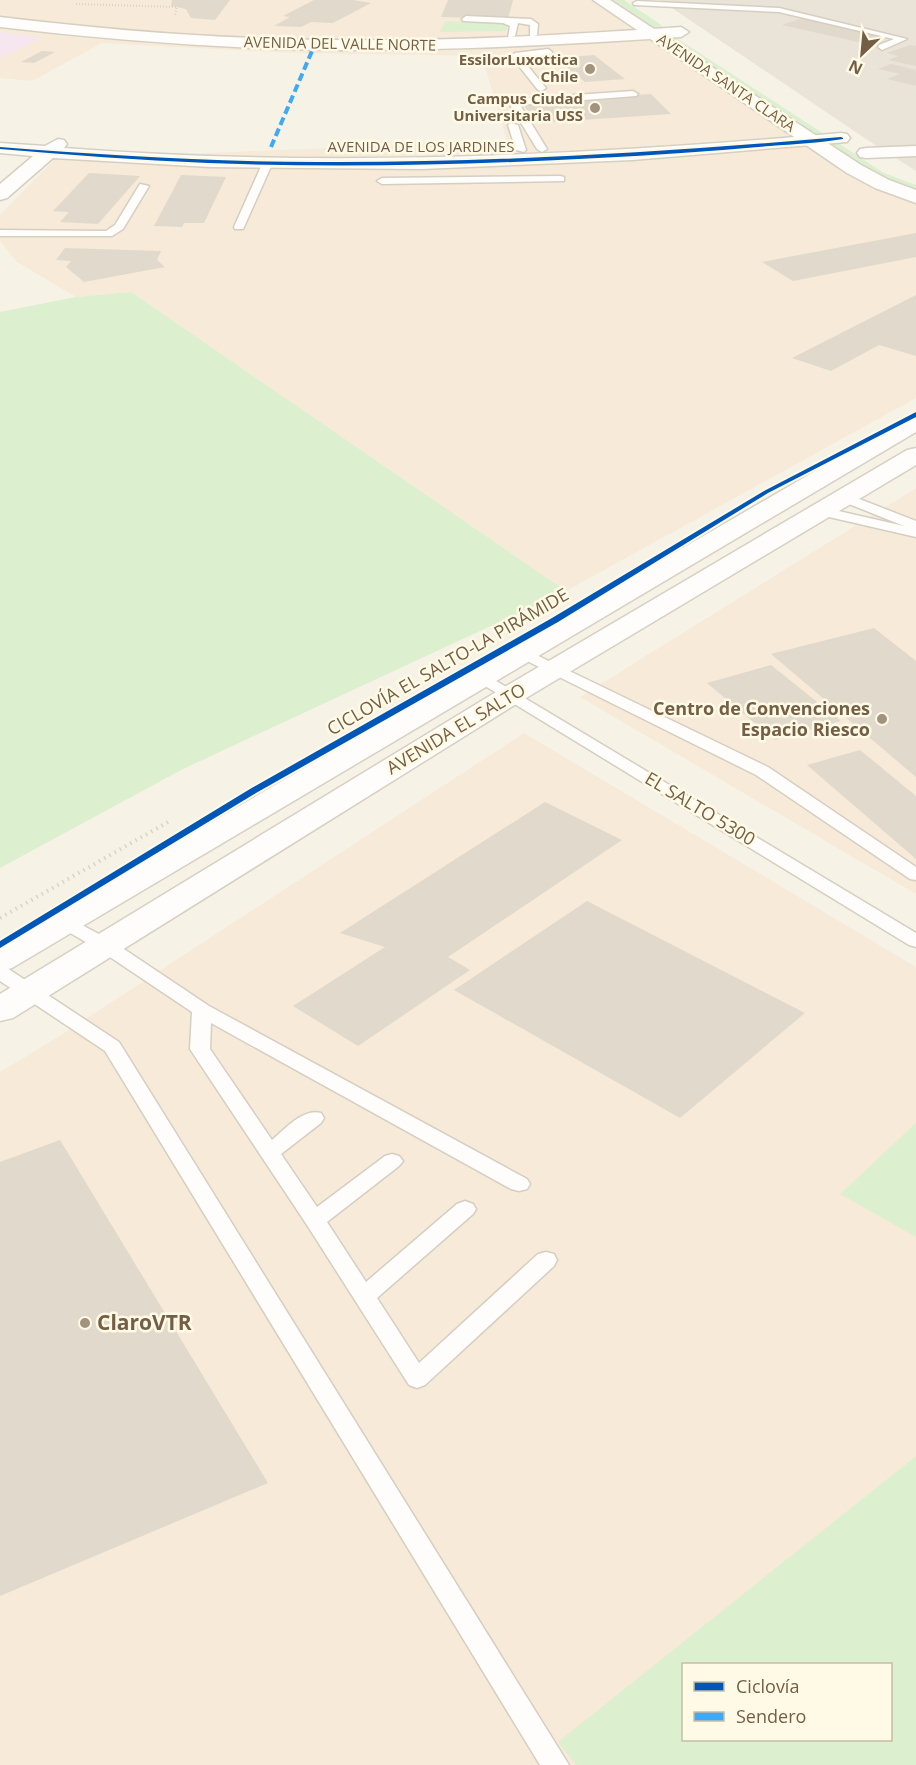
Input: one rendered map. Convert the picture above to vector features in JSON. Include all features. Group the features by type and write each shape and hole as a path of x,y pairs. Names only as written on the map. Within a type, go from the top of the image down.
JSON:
{"street":[{"name":"AVENIDA SANTA CLARA","path":"600,0 869,178 916,197"},
{"name":"AVENIDA SANTA CLARA","path":"635,2 697,43"},
{"name":"AVENIDA DEL VALLE NORTE","path":"0,14 102,27 264,41"},
{"name":"AVENIDA DEL VALLE NORTE","path":"0,22 124,36 420,46 544,46 675,29"},
{"name":"AVENIDA DEL VALLE NORTE","path":"292,42 510,36 544,46"},
{"name":"AVENIDA SANTA CLARA","path":"761,87 780,99"},
{"name":"AVENIDA DE LOS JARDINES","path":"0,138 54,147 268,162 502,162 635,156 804,136 828,130 866,153"},
{"name":"AVENIDA DE LOS JARDINES","path":"0,148 54,147 267,152 502,162 542,149 804,136"},
{"path":"0,194 54,147"},
{"path":"866,153 916,151"},
{"path":"866,153 916,179"},
{"name":"AVENIDA EL SALTO","path":"0,960 916,422"},
{"name":"AVENIDA EL SALTO","path":"0,1010 511,695 916,455"}],"lane":[{"path":"759,8 772,0"},
{"path":"635,2 779,10 903,39 882,47"},
{"path":"466,19 533,23 544,46 515,56 541,88"},
{"path":"504,20 514,25 510,36"},
{"path":"542,149 515,105 517,102 633,94"},
{"path":"502,162 513,125"},
{"path":"239,227 268,162"},
{"path":"382,181 502,162 560,179"},
{"path":"0,233 108,234 119,227 144,186"},
{"path":"832,504 916,525"},
{"path":"832,504 916,533"},
{"path":"524,654 762,771 916,875"},
{"name":"EL SALTO 5300","path":"483,678 916,941"},
{"path":"65,922 105,945 202,1010 519,1184"},
{"path":"0,972 112,1047 555,1765"},
{"path":"202,1010 200,1049 315,1220 417,1379 546,1260"},
{"path":"270,1152 314,1118"},
{"path":"315,1220 392,1161"},
{"path":"363,1298 465,1209"}],"path":[{"path":"112,4 116,0"},
{"path":"69,4 177,7 174,17"}],"shaded area":[{"path":"0,0 599,0 594,2 842,168 916,202 916,398 566,591 131,292 76,297 17,262 0,241 0,215 55,159 507,141 482,56 291,53 102,43 32,81 0,78"},
{"path":"660,0 916,0 916,171 866,139"},
{"path":"0,32 42,38 0,58"},
{"path":"916,488 916,894 580,697"},
{"path":"524,733 916,967 916,1456 559,1742 576,1765 0,1765 0,1072 58,1037"}],"green space":[{"path":"608,0 624,0 678,39 884,173 916,185 916,193 865,168"},
{"path":"445,21 501,23 506,24 507,27 506,31 440,32"},
{"path":"131,292 566,591 183,769 0,868 0,312 76,297"},
{"path":"916,1123 916,1237 840,1194"},
{"path":"916,1456 916,1765 576,1765 558,1742"}],"building":[{"path":"172,0 230,0 215,20 191,18 186,9 171,6"},
{"path":"314,0 353,0 371,3 333,23 311,22 301,27 274,26 290,17 283,16"},
{"path":"448,0 513,0 508,19 441,17"},
{"path":"802,18 887,37 867,44 782,25"},
{"path":"910,45 916,46 916,66 888,60 899,56 887,53"},
{"path":"42,51 55,52 34,63 21,62"},
{"name":"EssilorLuxottica Chile","path":"594,55 625,79 585,82 555,58"},
{"path":"891,64 916,70 916,86 887,79 900,74 878,69"},
{"name":"Campus Ciudad Universitaria USS","path":"651,94 671,114 537,123 521,102"},
{"path":"89,173 140,176 98,224 60,222 69,212 53,211"},
{"path":"181,175 226,177 204,223 184,223 182,227 154,226"},
{"path":"916,233 916,257 793,281 762,262"},
{"path":"65,248 161,251 157,260 165,267 84,282 66,267 71,261 56,260"},
{"path":"916,295 916,356 879,345 831,371 792,358"},
{"name":"Centro de Convenciones Espacio Riesco","path":"874,628 916,661 916,777 771,654"},
{"path":"771,665 841,721 775,740 707,683"},
{"path":"860,750 916,796 916,859 807,765"},
{"path":"545,802 622,840 448,957 470,970 358,1046 293,1006 385,947 340,933"},
{"path":"587,901 805,1013 680,1118 454,990"},
{"name":"ClaroVTR","path":"60,1140 268,1483 0,1596 0,1162"}],"marked path":[{"path":"271,147 312,51"}],"cycle path":[{"path":"0,148 210,161 315,164 421,163 632,155 841,138"},
{"name":"CICLOVÍA EL SALTO-LA PIRÁMIDE","path":"0,945 253,791 555,620 766,492 916,414"}],"place":[{"name":"EssilorLuxottica Chile","path":"590,69"},
{"name":"Campus Ciudad Universitaria USS","path":"595,108"},
{"name":"Centro de Convenciones Espacio Riesco","path":"882,719"},
{"name":"ClaroVTR","path":"85,1323"}]}
